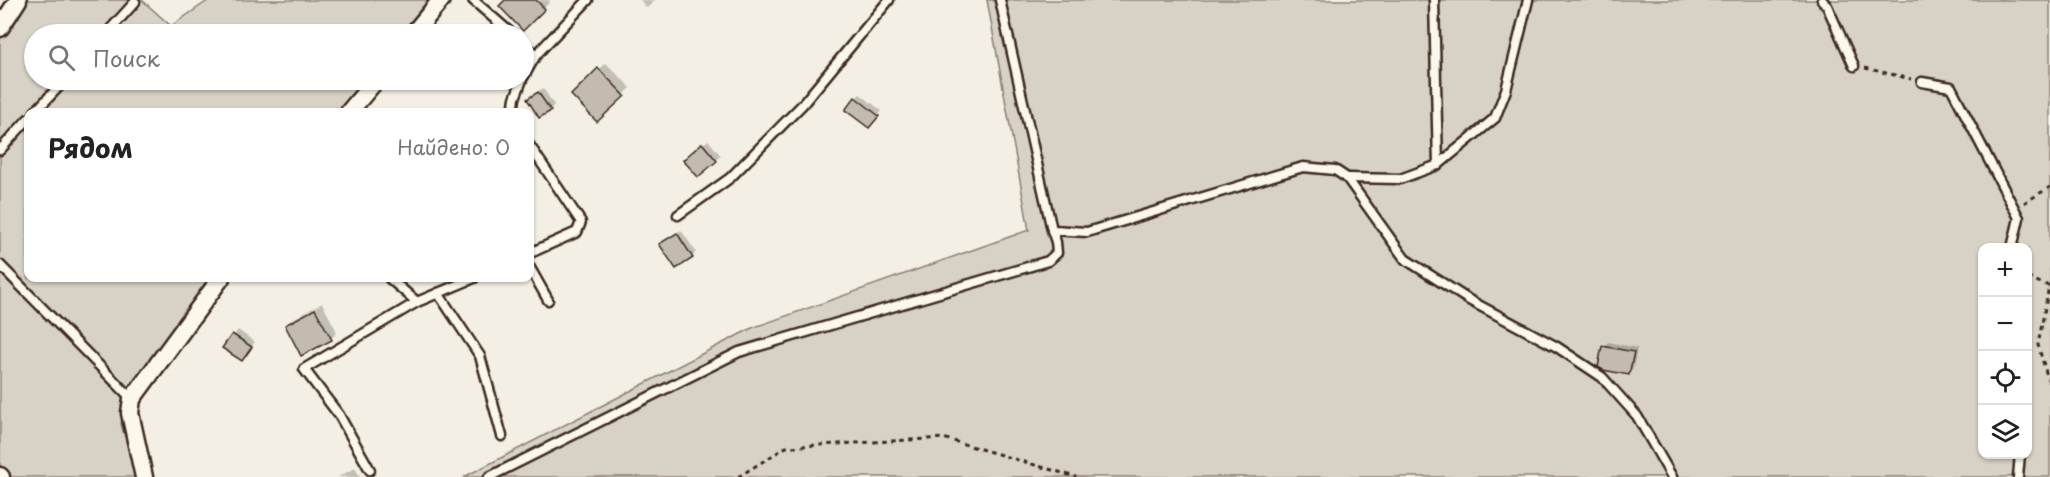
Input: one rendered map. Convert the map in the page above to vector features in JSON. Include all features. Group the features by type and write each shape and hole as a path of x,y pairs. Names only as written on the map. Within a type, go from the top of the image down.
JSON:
{"street":[{"path":"0,28 18,0"},
{"path":"421,24 441,0"},
{"path":"352,108 368,90"},
{"path":"144,477 130,413 132,399 218,282"}],"lane":[{"path":"472,0 500,24"},
{"path":"534,59 588,0"},
{"path":"678,215 730,178 802,105 889,0"},
{"path":"489,477 739,352 1048,261 1057,253 1000,0"},
{"path":"1434,0 1438,165"},
{"path":"1347,178 1400,179 1438,165 1495,118 1506,90 1528,0"},
{"path":"1822,0 1827,6 1854,66"},
{"path":"115,24 135,2"},
{"path":"1922,82 1951,87 2019,218 2013,243"},
{"path":"38,108 55,90"},
{"path":"514,108 518,90"},
{"path":"0,150 24,123"},
{"path":"534,152 581,222 577,232 534,251"},
{"path":"1052,230 1087,232 1303,167 1335,170 1347,178 1405,258 1469,300 1557,347 1602,377 1637,416 1672,477"},
{"path":"0,265 132,399"},
{"path":"534,275 548,300"},
{"path":"394,282 417,302"},
{"path":"370,470 339,415 304,369 417,302 464,282"},
{"path":"438,293 480,356 502,436"},
{"path":"2018,477 2020,459"}],"path":[{"path":"1854,66 1922,82"},
{"path":"2013,207 2028,202 2050,187"},
{"path":"2032,279 2049,285 2038,345 2050,386"},
{"path":"738,477 786,447 943,438 1076,477"}],"shaded area":[{"path":"27,0 142,0 169,24 24,24 24,90 357,90 341,108 24,108 24,282 207,282 125,394 121,424 137,477 11,477 0,465 0,39"},
{"path":"209,0 430,0 410,24 174,24"},
{"path":"987,0 2050,0 2050,477 464,477 752,328 1029,230"}],"building":[{"path":"505,0 536,0 545,9 530,24 516,24 499,6"},
{"path":"598,68 625,96 597,122 571,95"},
{"path":"538,92 551,111 539,118 527,99"},
{"path":"855,97 879,116 869,128 845,110"},
{"path":"702,143 717,161 698,177 683,160"},
{"path":"677,233 693,258 676,269 659,244"},
{"path":"315,309 332,340 301,356 285,325"},
{"path":"232,334 252,347 242,361 222,348"},
{"path":"1602,346 1634,352 1629,375 1598,367"}]}
